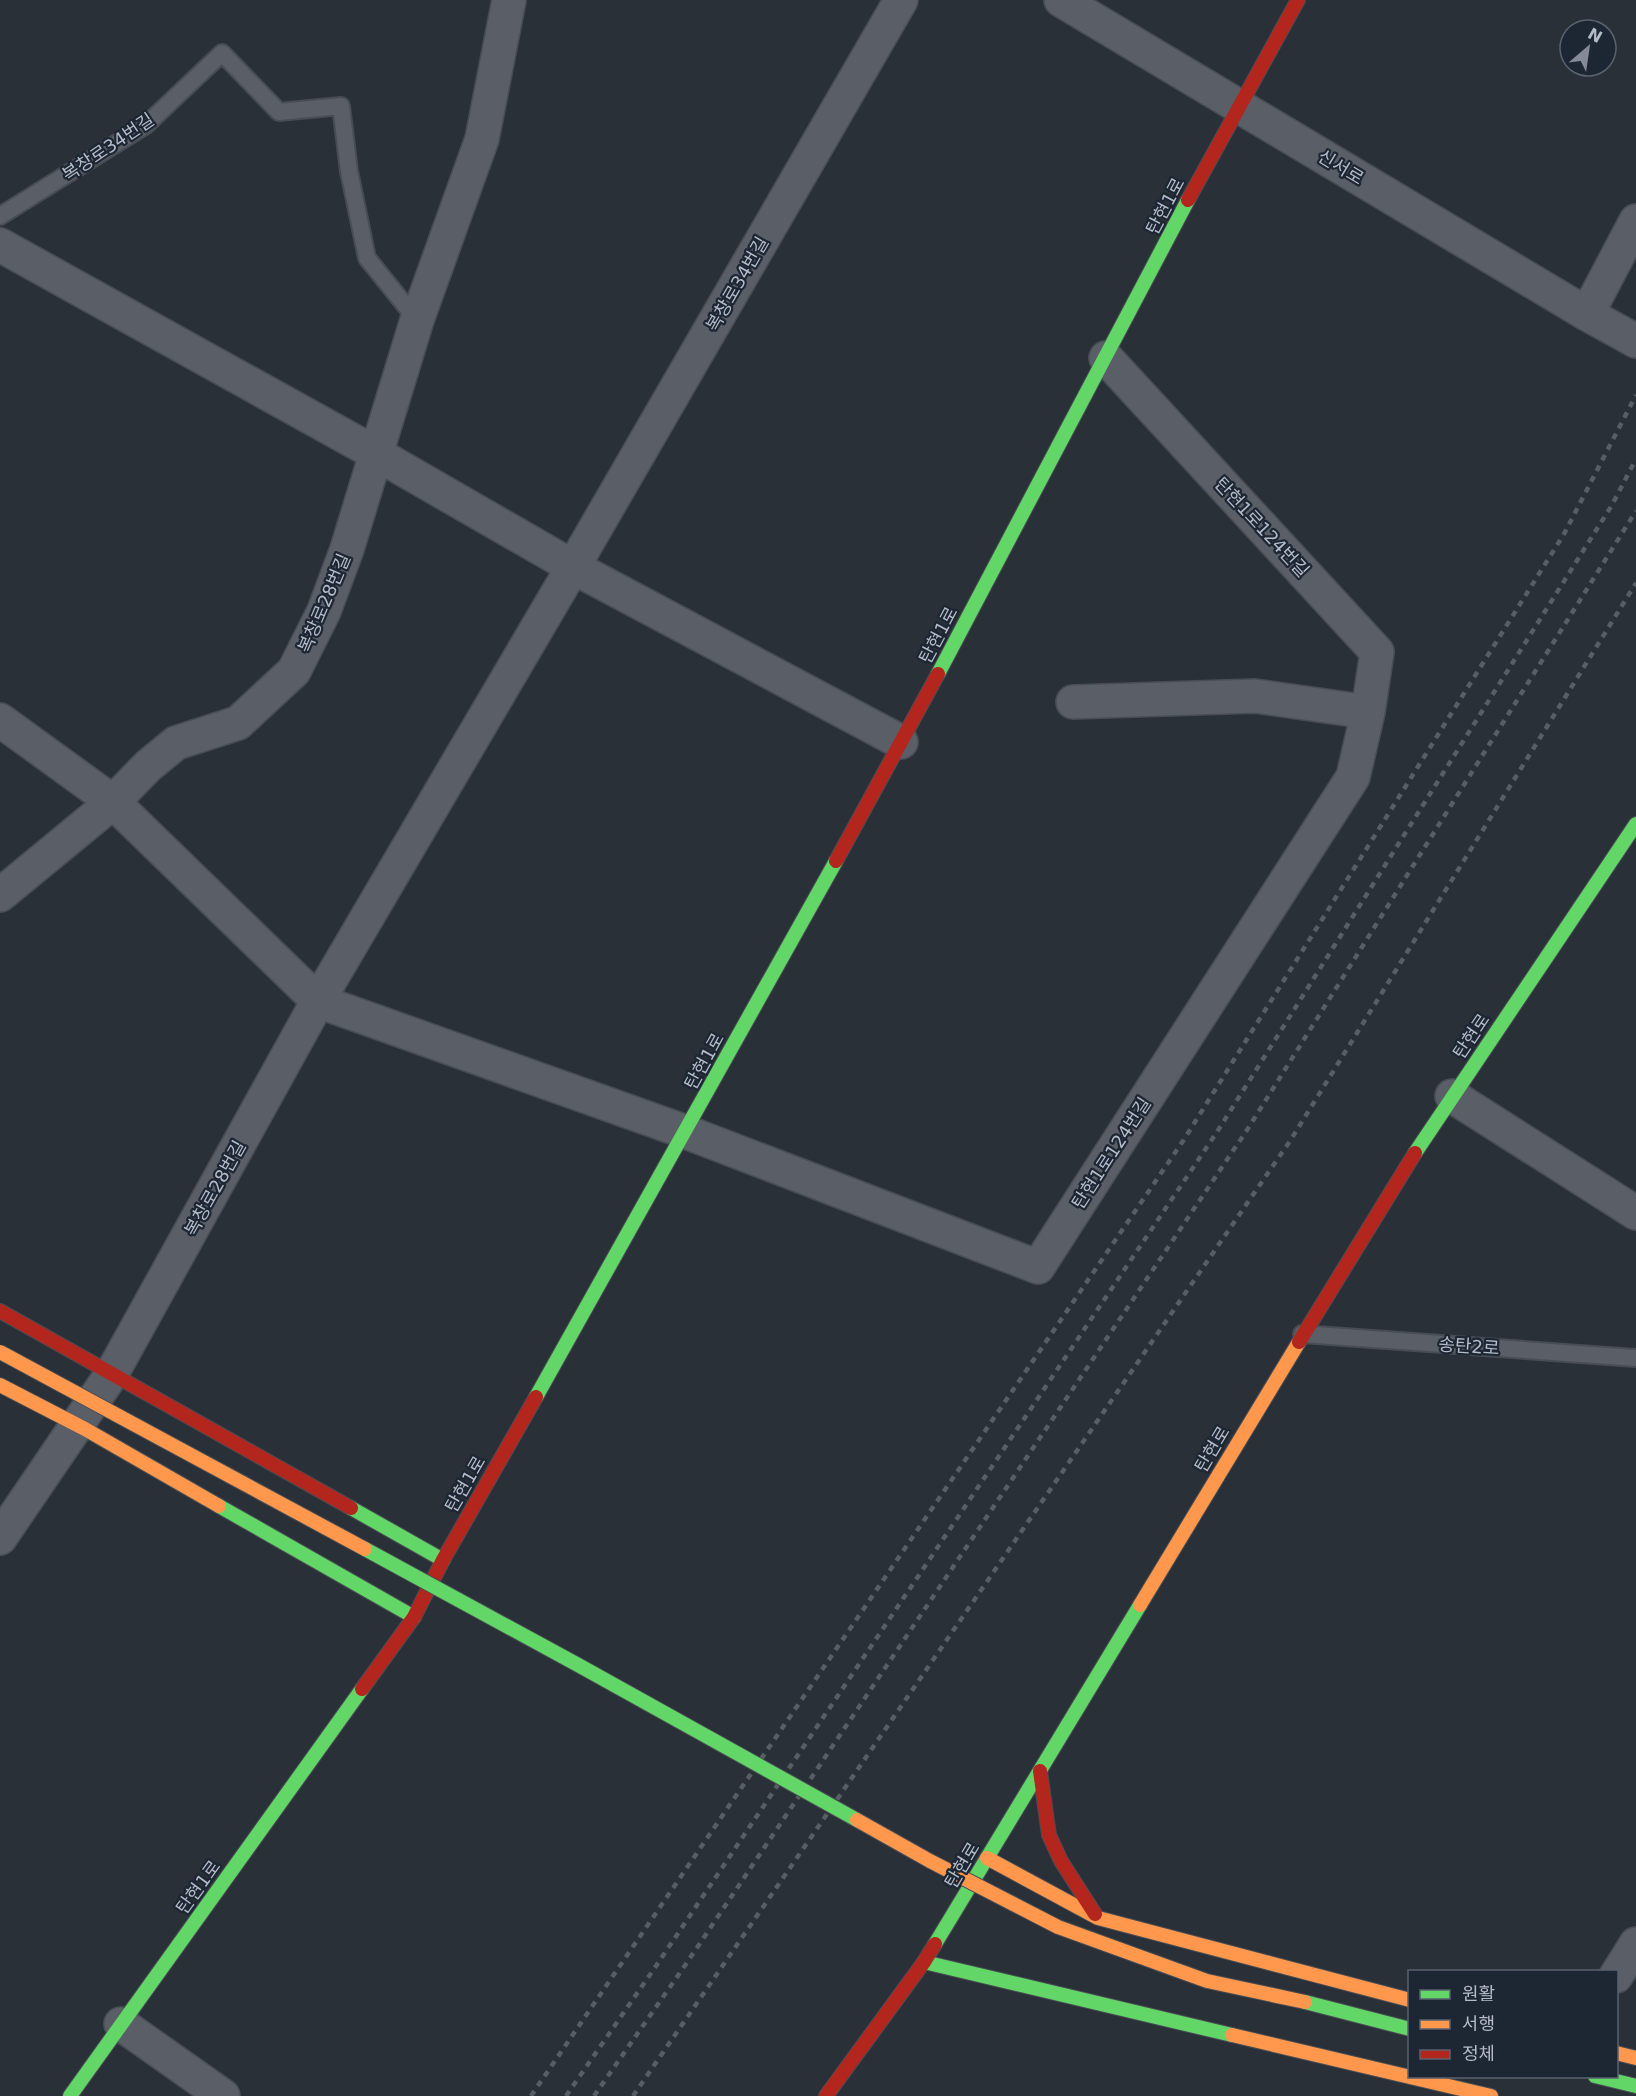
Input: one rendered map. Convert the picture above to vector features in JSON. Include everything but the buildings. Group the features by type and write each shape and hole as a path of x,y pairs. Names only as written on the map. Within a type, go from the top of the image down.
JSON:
{"street":[{"path":"375,453 417,320 482,139 509,0"},
{"name":"복창로34번길","path":"318,1001 573,567 901,0"},
{"name":"신서로","path":"1061,0 1629,337"},
{"name":"탄현1로","path":"70,2096 414,1617 443,1560 686,1132 901,742 1239,105 1298,0"},
{"path":"1587,314 1636,221"},
{"path":"0,245 375,453 573,567 901,742"},
{"name":"탄현1로124번길","path":"686,1132 1038,1267 1353,777 1368,712 1377,652 1106,358"},
{"name":"복창로28번길","path":"0,895 112,802 148,766 176,743 238,723 294,671 324,611 347,549 375,453"},
{"path":"1073,702 1255,696 1368,712"},
{"path":"0,720 112,802 318,1001 686,1132"},
{"name":"탄현로","path":"826,2096 924,1962 1302,1334 1401,1174 1636,824"},
{"name":"복창로28번길","path":"0,1538 111,1375 318,1001"},
{"path":"1452,1096 1636,1213"},
{"path":"0,1311 443,1560"},
{"path":"0,1352 580,1666 930,1861 1058,1927 1207,1981 1323,2006 1408,2028"},
{"path":"0,1385 77,1426 414,1617"},
{"path":"1040,1771 1050,1836 1060,1861 1098,1918"},
{"path":"987,1858 1098,1918 1408,1999"},
{"path":"1618,1974 1636,1944"},
{"path":"924,1962 1408,2076"},
{"path":"121,2024 223,2096"},
{"path":"1618,2053 1636,2058"},
{"path":"1415,2078 1491,2096"},
{"path":"1603,2078 1636,2086"}],"lane":[{"name":"복창로34번길","path":"0,216 146,125 222,53 279,112 341,106 349,171 367,258 417,320"},
{"name":"송탄2로","path":"1302,1334 1636,1358"}],"railway":[{"path":"531,2096 1183,1141 1564,534 1636,395"},
{"path":"566,2096 656,1966 1217,1132 1612,505 1636,459"},
{"path":"594,2096 686,1964 1247,1130 1636,511"},
{"path":"633,2096 1290,1141 1636,583"}],"traffic: fast":[{"path":"938,674 1188,200"},
{"path":"1415,1153 1636,824"},
{"path":"536,1397 836,861"},
{"path":"219,1506 414,1617"},
{"path":"351,1508 443,1560"},
{"path":"365,1549 857,1820"},
{"path":"935,1944 1140,1605"},
{"path":"70,2096 362,1689"},
{"path":"924,1962 1232,2035"},
{"path":"1305,2002 1408,2028"},
{"path":"1603,2078 1636,2086"}],"traffic: slow":[{"path":"1140,1605 1299,1342"},
{"path":"0,1352 365,1549"},
{"path":"0,1385 85,1429 219,1506"},
{"path":"857,1820 930,1861 1058,1927 1207,1981 1305,2002"},
{"path":"987,1858 1098,1918 1408,1999"},
{"path":"1232,2035 1408,2076"},
{"path":"1618,2054 1636,2058"},
{"path":"1415,2078 1491,2096"}],"traffic: jam":[{"path":"1188,200 1298,0"},
{"path":"836,861 938,674"},
{"path":"1299,1342 1415,1153"},
{"path":"0,1311 351,1508"},
{"path":"362,1689 414,1617 443,1560 536,1397"},
{"path":"1040,1771 1049,1835 1061,1861 1095,1914"},
{"path":"826,2096 935,1944"}]}
